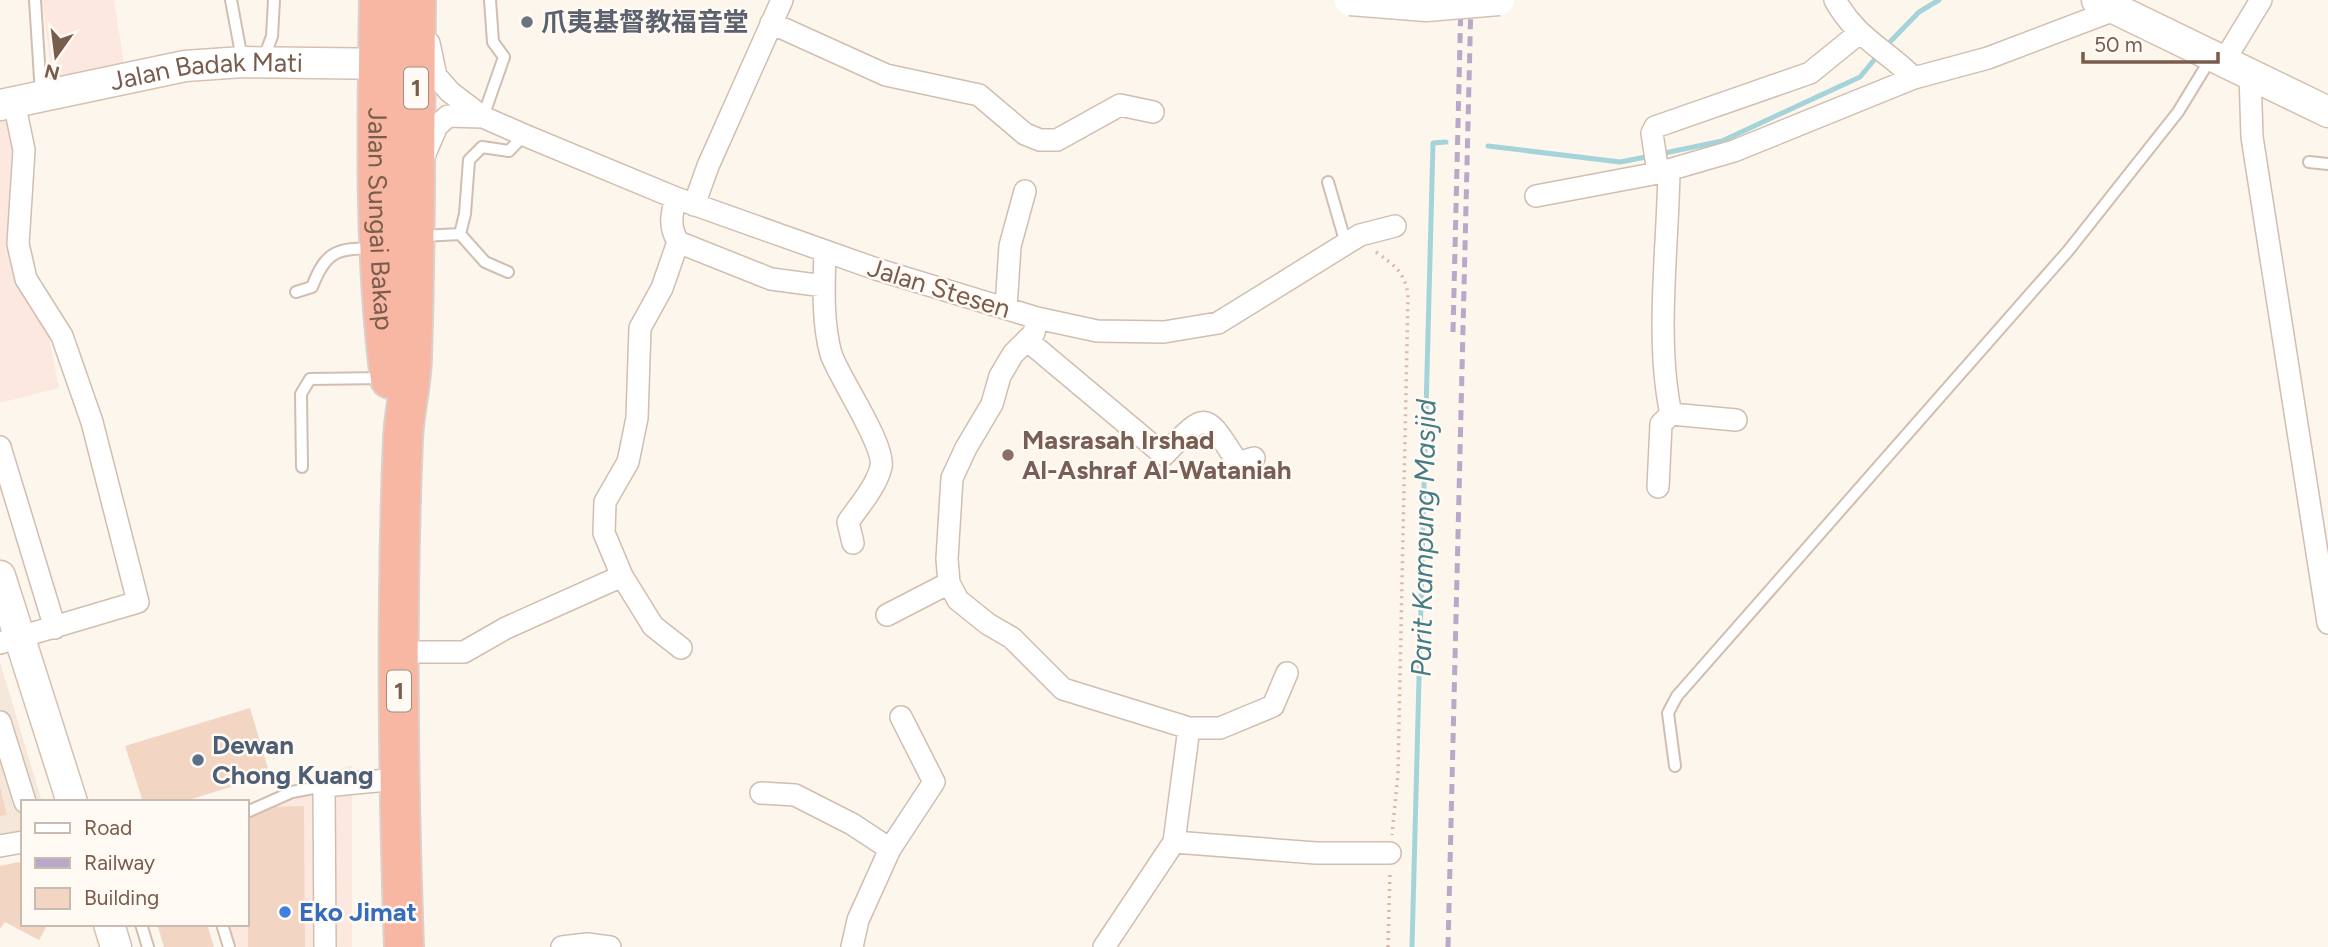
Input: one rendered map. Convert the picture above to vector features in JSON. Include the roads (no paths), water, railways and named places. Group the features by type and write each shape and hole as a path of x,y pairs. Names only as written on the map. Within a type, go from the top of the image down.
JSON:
{"highway":[{"name":"Jalan Sungai Bakap","path":"379,0 378,64 398,242 397,361 403,436 398,779 404,947"},
{"name":"Jalan Sungai Bakap","path":"398,242 416,176 416,0"}],"street":[{"name":"Jalan Stesen","path":"423,0 436,76 450,92 483,117 685,201 825,251 1037,318 1097,331 1164,332 1218,323 1353,240 1395,226"},
{"path":"782,0 685,201 670,217 672,231 678,242 771,279 824,286"},
{"path":"1350,0 1426,6 1499,0"},
{"path":"1835,0 1862,37 1891,55 1914,78"},
{"path":"2261,0 2229,63 2252,137 2328,623"},
{"path":"1536,196 1659,161 1734,151 1914,78 1989,58 2107,4 2328,112"},
{"path":"771,23 886,75 979,95 1024,134 1040,140 1057,140 1120,105 1153,112"},
{"path":"1671,414 1666,392 1659,161 1655,127 1810,73 1862,37"},
{"name":"Jalan Badak Mati","path":"18,101 186,66 253,62 415,64"},
{"path":"10,641 138,602 92,422 62,336 26,279 20,256 18,207 24,150 18,101"},
{"name":"Jalan Stesen","path":"416,176 437,126 447,116 483,117"},
{"path":"1006,308 1010,246 1025,191"},
{"path":"678,242 662,288 640,328 638,418 628,462 606,502 604,533 622,576 653,626 681,648"},
{"path":"825,251 824,286 831,354 877,446 882,464 875,481 848,522 853,543"},
{"path":"1037,318 1028,341 1013,354 1000,376 992,404 952,478 947,518 948,583 958,600 988,624 1012,638 1063,689 1189,727 1220,728 1273,706 1287,673"},
{"path":"1028,341 1164,455 1193,425 1205,421 1213,425 1238,463 1254,458"},
{"path":"1671,414 1736,420"},
{"path":"1658,487 1661,424 1671,414"},
{"path":"0,447 55,628"},
{"path":"0,576 10,641 71,800"},
{"path":"400,652 464,652 506,628 622,576"},
{"path":"887,615 948,583"},
{"path":"852,947 858,920 890,849 934,782 901,717"},
{"path":"0,722 24,800"},
{"path":"1104,947 1174,842 1189,727"},
{"path":"325,947 324,786 398,779"},
{"path":"761,793 795,795 852,824 890,849"},
{"path":"0,846 21,842"},
{"path":"1174,842 1316,853 1390,853"},
{"path":"111,926 116,947"},
{"path":"562,947 587,944 610,947"}],"lane":[{"path":"18,101 35,0"},
{"path":"231,0 253,62"},
{"path":"253,62 272,36 274,0"},
{"path":"483,117 504,57 493,42 490,0"},
{"path":"1675,766 1668,713 1676,696 2068,251 2178,112 2229,63"},
{"path":"508,272 485,262 460,234 469,160 482,147 509,151 524,135"},
{"path":"2309,162 2328,164"},
{"path":"1328,182 1353,240"},
{"path":"296,292 312,286 321,264 330,255 349,248 460,234"},
{"path":"303,467 302,394 310,379 397,361"},
{"path":"248,812 292,792 324,786"},
{"path":"142,926 148,947"},
{"path":"223,926 229,947"}],"waterway":[{"name":"Parit Kampung Masjid","path":"1886,46 1919,12 1939,0"},
{"name":"Parit Kampung Masjid","path":"1660,154 1722,141 1860,77 1879,54"},
{"name":"Parit Kampung Masjid","path":"1412,947 1433,143 1446,142"},
{"name":"Parit Kampung Masjid","path":"1488,146 1620,162 1651,156"}],"railway":[{"path":"1453,332 1461,0"},
{"path":"1448,947 1471,0"}],"place":[{"name":"爪夷基督教福音堂","path":"527,22"},
{"name":"Masrasah Irshad Al-Ashraf Al-Wataniah","path":"1008,455"},
{"name":"Dewan Chong Kuang","path":"198,760"},
{"name":"Eko Jimat","path":"285,912"}]}
